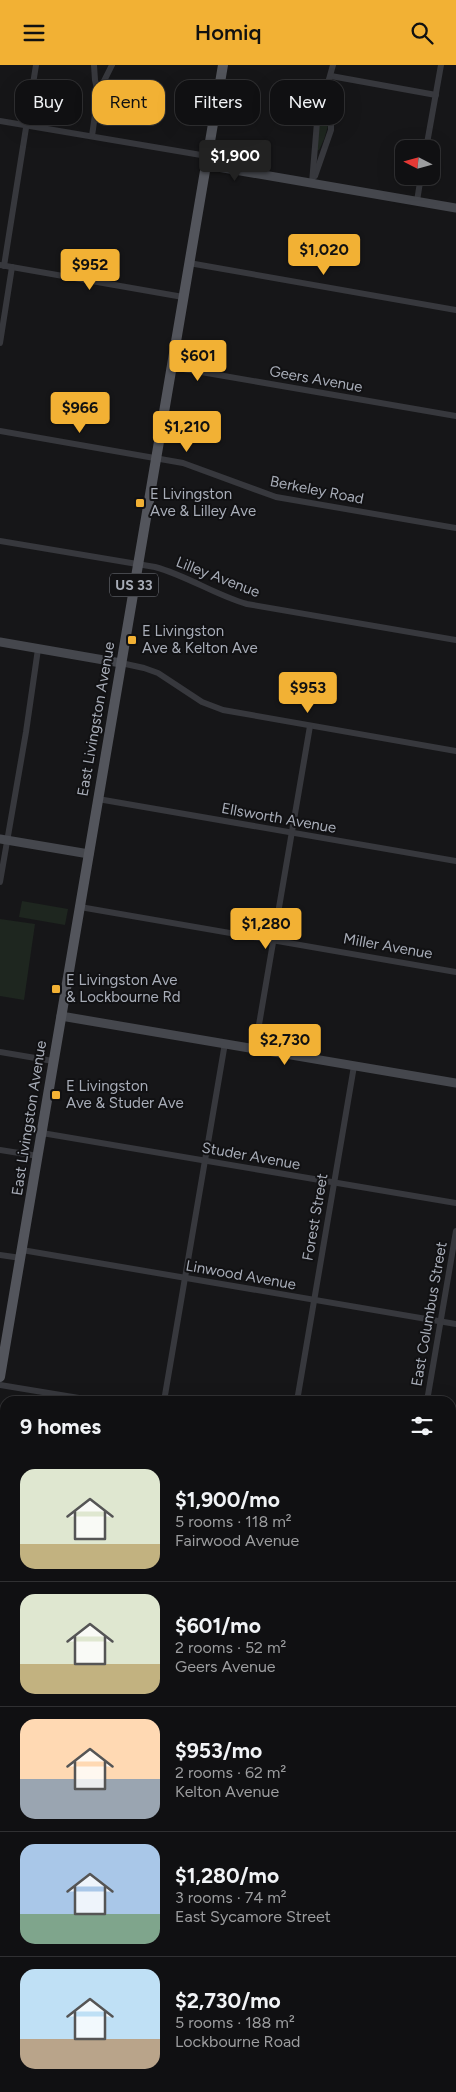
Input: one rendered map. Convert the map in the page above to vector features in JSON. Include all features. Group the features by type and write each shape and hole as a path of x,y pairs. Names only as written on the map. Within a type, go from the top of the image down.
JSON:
{"main road":[{"name":"East Livingston Avenue","path":"0,1377 223,65"},
{"path":"207,161 312,183 456,208"},
{"path":"0,642 121,663"},
{"path":"4,840 89,854"},
{"path":"61,1016 456,1083"}],"street":[{"path":"34,80 36,65"},
{"path":"94,65 95,80"},
{"path":"104,80 112,65"},
{"path":"312,183 317,123 333,65"},
{"path":"428,140 441,65"},
{"path":"331,76 436,95"},
{"path":"312,183 332,130 331,76"},
{"path":"0,121 15,123"},
{"path":"0,343 5,266 26,125 92,136 207,161"},
{"path":"92,136 94,125"},
{"path":"417,201 420,185"},
{"path":"189,263 456,310"},
{"path":"5,266 183,297"},
{"name":"Geers Avenue","path":"172,367 456,416"},
{"name":"Berkeley Road","path":"0,431 196,466 250,489 276,497 456,528"},
{"name":"Lilley Avenue","path":"0,541 172,572 221,595 247,604 456,640"},
{"path":"0,881 4,840 26,732 38,649"},
{"path":"121,663 158,673 202,702 223,710 456,751"},
{"path":"256,1049 310,725"},
{"name":"Ellsworth Avenue","path":"98,799 456,861"},
{"name":"Miller Avenue","path":"80,907 456,972"},
{"path":"165,1396 225,1043"},
{"path":"0,1052 53,1061"},
{"name":"Forest Street","path":"298,1396 354,1066"},
{"name":"Studer Avenue","path":"42,1133 456,1203"},
{"path":"0,1150 38,1156"},
{"name":"East Columbus Street","path":"428,1396 456,1231"},
{"name":"Linwood Avenue","path":"0,1255 21,1254 185,1278 456,1324"},
{"path":"0,1385 67,1396"}],"shaded area":[{"path":"318,125 328,125 322,145 316,151"},
{"path":"22,901 68,909 65,925 19,917"},
{"path":"0,919 35,924 24,1000 0,996"}],"place":[{"name":"E Livingston Ave & Lilley Ave","path":"140,503"},
{"name":"E Livingston Ave & Kelton Ave","path":"132,640"},
{"name":"E Livingston Ave & Lockbourne Rd","path":"56,989"},
{"name":"E Livingston Ave & Studer Ave","path":"56,1095"}]}
